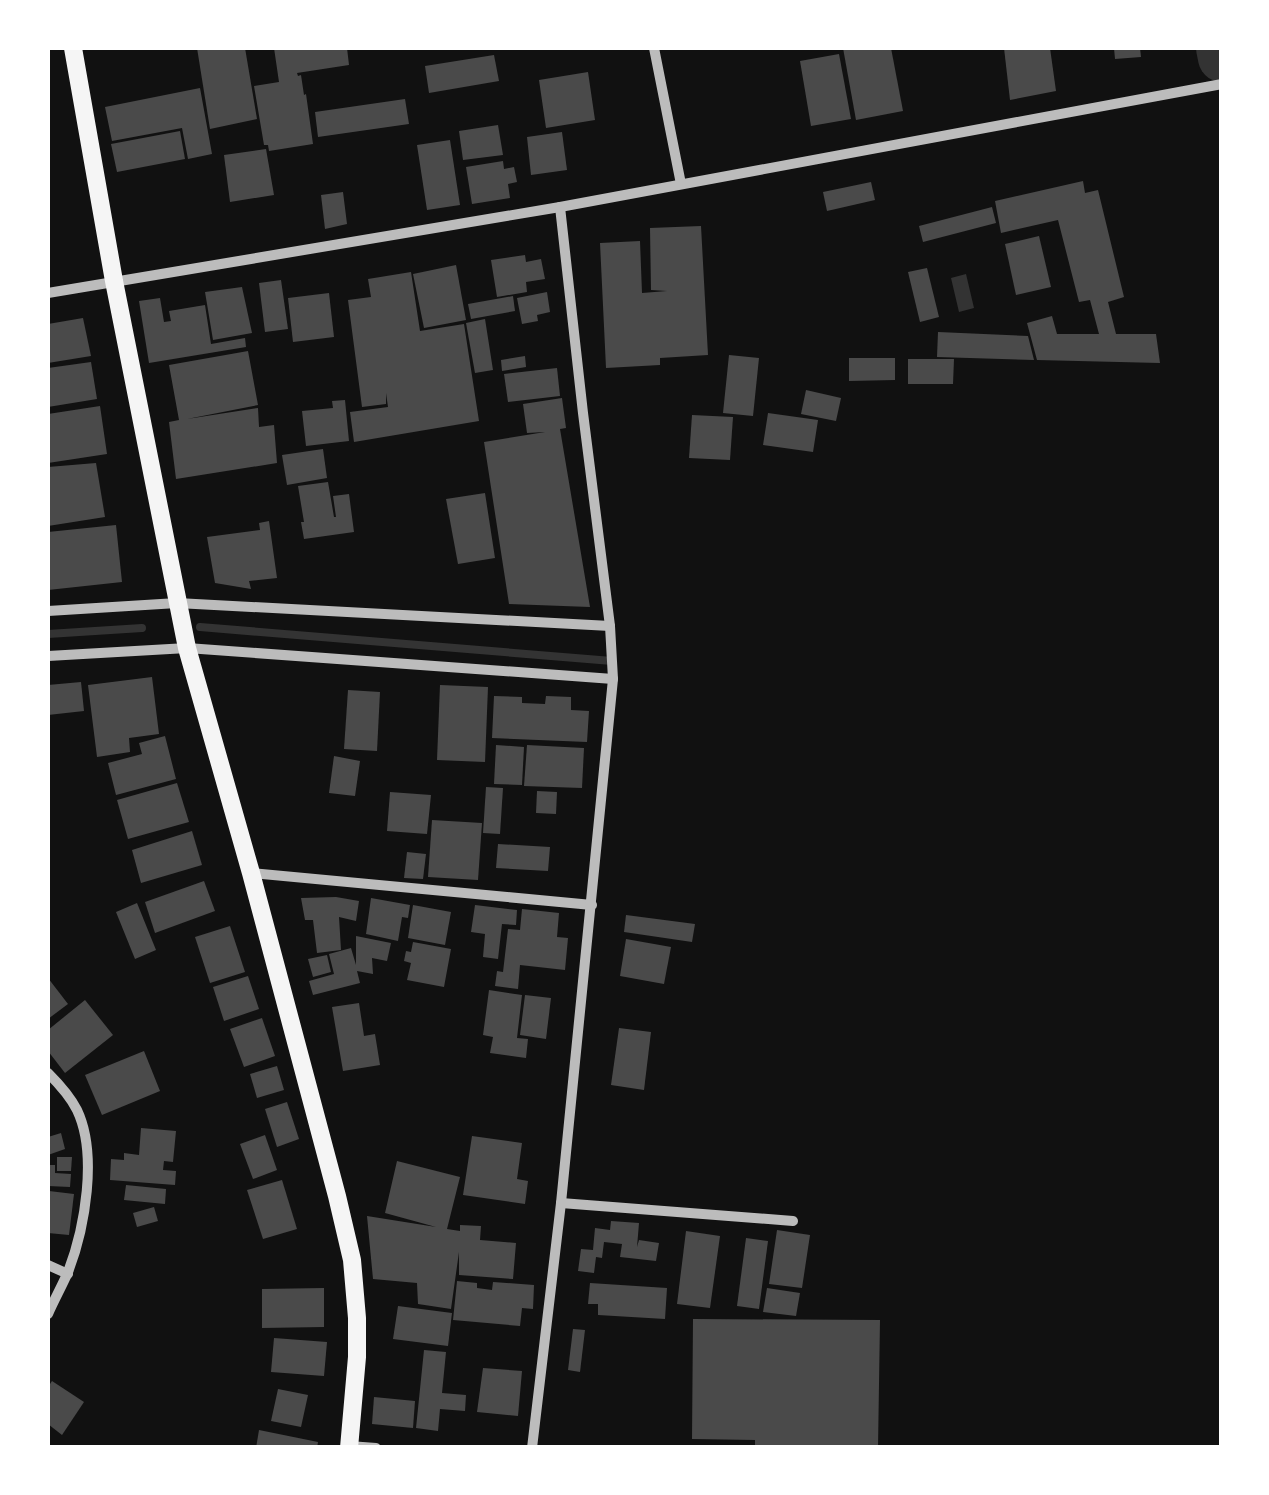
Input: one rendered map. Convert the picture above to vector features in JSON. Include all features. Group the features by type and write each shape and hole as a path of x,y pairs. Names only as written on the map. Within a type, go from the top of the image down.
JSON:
{"main road":[{"path":"73,48 114,281 188,648 352,1260 357,1357 349,1446"}],"street":[{"path":"654,48 682,184"},
{"path":"48,293 560,207 1222,84"},
{"path":"532,1448 561,1203 613,679 560,207"},
{"path":"48,611 178,603 610,626"},
{"path":"48,656 188,648 613,679"},
{"path":"251,873 592,905"},
{"path":"48,1073 72,1100 87,1146 84,1212 68,1274 48,1314"},
{"path":"561,1203 793,1221"},
{"path":"48,1266 68,1274"},
{"path":"349,1446 376,1448"}],"shaded area":[{"path":"966,274 974,308 959,312 951,278"}],"building":[{"path":"197,48 245,48 257,119 210,129"},
{"path":"274,48 347,48 349,65 297,73 306,94 313,144 269,151 268,145 264,145 254,86 279,82"},
{"path":"843,48 891,48 903,111 856,120"},
{"path":"1004,48 1050,48 1056,91 1010,100"},
{"path":"1114,48 1140,48 1141,57 1115,59"},
{"path":"839,54 851,119 811,126 800,61"},
{"path":"494,55 499,81 429,93 425,66"},
{"path":"588,72 595,120 546,128 539,80"},
{"path":"200,88 212,154 188,159 182,128 112,141 105,107"},
{"path":"405,99 409,124 318,137 315,112"},
{"path":"498,125 503,155 463,160 459,131"},
{"path":"180,131 185,159 117,172 111,144"},
{"path":"562,132 567,170 531,175 527,137"},
{"path":"450,140 460,205 427,210 417,145"},
{"path":"266,149 274,195 230,202 224,155"},
{"path":"503,161 504,169 514,167 517,182 508,184 510,198 472,204 466,167"},
{"path":"1083,181 1085,193 1098,190 1124,297 1108,302 1116,334 1156,334 1160,363 1037,360 1027,323 1052,316 1057,334 1099,334 1090,300 1079,302 1058,220 1001,233 995,201"},
{"path":"871,182 875,200 827,211 823,192"},
{"path":"343,192 347,224 325,229 321,195"},
{"path":"992,207 996,223 923,242 919,226"},
{"path":"701,226 708,355 660,358 660,365 606,368 600,243 640,241 642,293 667,291 651,290 650,228"},
{"path":"1039,236 1051,287 1016,295 1005,244"},
{"path":"525,255 526,262 541,259 545,279 526,282 527,292 497,297 491,260"},
{"path":"456,265 466,320 424,328 413,274"},
{"path":"927,268 939,317 920,322 908,272"},
{"path":"411,272 420,331 464,324 479,421 354,442 350,412 388,407 386,393 386,404 362,407 348,300 371,297 368,279"},
{"path":"281,280 288,329 265,332 259,283"},
{"path":"242,287 252,333 213,340 205,292"},
{"path":"547,292 550,312 537,315 538,321 522,324 517,298"},
{"path":"329,293 334,337 293,342 288,298"},
{"path":"513,296 515,311 471,319 468,304"},
{"path":"160,298 164,322 171,321 169,311 205,305 211,344 245,338 246,347 149,363 139,301"},
{"path":"83,318 91,356 48,363 48,324"},
{"path":"485,319 493,370 475,373 466,323"},
{"path":"938,332 1028,336 1034,360 937,357"},
{"path":"248,351 258,405 187,419 258,408 259,427 274,425 277,463 176,479 169,422 179,420 169,365"},
{"path":"729,355 759,358 753,416 723,413"},
{"path":"525,356 526,367 502,371 501,360"},
{"path":"849,358 895,358 895,380 849,381"},
{"path":"908,359 954,359 953,384 908,384"},
{"path":"91,362 97,399 48,407 48,368"},
{"path":"557,368 560,396 508,402 504,374"},
{"path":"806,390 841,398 836,421 801,414"},
{"path":"562,398 566,428 560,429 590,607 509,604 484,442 545,432 527,433 523,404"},
{"path":"345,400 349,441 306,446 302,411 333,408 332,401"},
{"path":"100,406 107,454 48,463 48,414"},
{"path":"768,413 818,420 813,452 763,445"},
{"path":"692,415 733,417 730,460 689,458"},
{"path":"323,449 327,478 287,485 282,455"},
{"path":"96,463 105,517 48,526 48,467"},
{"path":"328,482 334,517 333,496 349,494 354,532 304,539 298,486"},
{"path":"485,493 495,558 458,564 446,499"},
{"path":"269,521 277,578 249,581 251,589 215,583 207,537 260,530 259,523"},
{"path":"116,525 122,582 48,590 48,532"},
{"path":"152,677 159,734 129,738 130,752 97,757 88,685"},
{"path":"81,682 84,711 48,715 48,685"},
{"path":"440,685 488,687 485,762 437,760"},
{"path":"348,690 380,692 377,751 344,749"},
{"path":"494,696 522,697 522,703 545,704 546,696 571,697 571,710 589,711 587,742 492,738"},
{"path":"165,736 176,779 116,795 108,763 142,754 139,743"},
{"path":"496,745 524,747 522,785 494,784"},
{"path":"527,745 584,748 582,788 524,786"},
{"path":"334,756 360,761 355,796 329,793"},
{"path":"177,783 189,822 128,839 117,800"},
{"path":"486,787 503,788 500,834 483,833"},
{"path":"537,791 557,792 556,814 536,813"},
{"path":"390,792 431,795 427,834 387,831"},
{"path":"432,820 482,823 478,880 428,877"},
{"path":"192,831 202,865 141,883 132,850"},
{"path":"498,844 550,847 548,871 496,868"},
{"path":"407,852 426,854 423,879 404,878"},
{"path":"204,881 215,911 155,933 145,902"},
{"path":"301,898 359,901 356,921 339,917 341,950 317,953 313,920 305,920"},
{"path":"371,898 410,905 408,918 402,917 398,941 366,934"},
{"path":"137,903 156,950 135,959 116,912"},
{"path":"413,905 451,912 445,945 408,938"},
{"path":"475,905 517,910 516,925 502,924 498,959 483,957 485,934 471,932"},
{"path":"522,909 559,913 557,937 568,938 565,970 520,965 518,989 495,986 497,971 503,972 508,929 520,930"},
{"path":"626,915 695,924 692,942 624,932"},
{"path":"230,926 245,972 210,983 195,937"},
{"path":"356,936 391,943 387,961 372,958 373,974 357,971 360,983 313,995 309,981 334,974 329,954 351,948 356,965"},
{"path":"626,939 671,947 664,984 620,976"},
{"path":"413,942 451,949 444,987 407,980 411,963 404,961"},
{"path":"327,955 331,972 313,977 308,959"},
{"path":"248,976 259,1009 224,1021 213,987"},
{"path":"48,978 68,1004 48,1019"},
{"path":"489,990 522,995 517,1038 528,1039 526,1058 490,1053 493,1037 483,1035"},
{"path":"525,995 551,998 546,1039 520,1035"},
{"path":"85,1000 113,1035 65,1073 48,1051 48,1030"},
{"path":"359,1003 364,1036 375,1034 380,1065 343,1071 332,1007"},
{"path":"262,1018 275,1056 244,1067 230,1029"},
{"path":"619,1028 651,1032 644,1090 611,1085"},
{"path":"144,1051 160,1091 102,1115 85,1075"},
{"path":"277,1066 284,1090 257,1098 250,1074"},
{"path":"287,1102 299,1139 277,1147 265,1109"},
{"path":"141,1128 176,1131 173,1162 164,1161 163,1170 176,1171 175,1185 110,1180 111,1159 124,1160 124,1153 139,1155"},
{"path":"61,1133 65,1149 48,1155 48,1137"},
{"path":"265,1135 277,1170 253,1179 240,1144"},
{"path":"472,1136 522,1143 517,1179 528,1181 525,1204 463,1195"},
{"path":"57,1157 72,1157 71,1171 57,1171"},
{"path":"397,1161 460,1177 447,1229 460,1231 460,1225 481,1226 480,1240 516,1243 513,1279 459,1275 459,1252 451,1309 418,1304 417,1283 373,1279 367,1216 436,1227 385,1213"},
{"path":"48,1165 55,1165 55,1173 71,1174 70,1187 48,1186"},
{"path":"282,1180 297,1229 263,1239 247,1190"},
{"path":"126,1185 166,1189 165,1204 124,1200"},
{"path":"49,1191 74,1194 69,1235 48,1233"},
{"path":"154,1207 158,1221 137,1227 133,1213"},
{"path":"611,1221 639,1223 637,1247 639,1240 659,1243 656,1261 620,1257 622,1244 604,1242 602,1258 596,1257 594,1273 578,1271 581,1249 593,1250 595,1228 610,1230"},
{"path":"777,1230 810,1235 802,1288 769,1284"},
{"path":"686,1231 720,1236 710,1308 677,1304"},
{"path":"746,1238 768,1241 759,1309 737,1306"},
{"path":"457,1281 477,1283 477,1288 492,1290 493,1282 534,1285 533,1309 522,1308 520,1326 453,1320"},
{"path":"590,1283 667,1288 665,1319 598,1315 598,1304 588,1304"},
{"path":"324,1288 324,1327 262,1328 262,1289"},
{"path":"767,1288 800,1293 796,1316 763,1312"},
{"path":"398,1306 452,1313 448,1346 393,1339"},
{"path":"693,1319 880,1320 878,1448 755,1448 755,1440 692,1439"},
{"path":"573,1329 585,1330 580,1372 568,1370"},
{"path":"274,1338 327,1342 324,1376 271,1372"},
{"path":"424,1350 446,1352 442,1393 466,1395 465,1411 440,1409 438,1431 416,1428"},
{"path":"483,1368 522,1371 518,1416 477,1412"},
{"path":"52,1381 84,1402 62,1435 48,1424 48,1387"},
{"path":"278,1389 308,1395 301,1427 271,1421"},
{"path":"374,1397 415,1401 413,1428 372,1424"},
{"path":"259,1430 318,1442 317,1448 256,1448"}],"waterway":[{"path":"1220,48 1222,58"},
{"path":"200,627 612,661"},
{"path":"48,634 142,628"}]}
